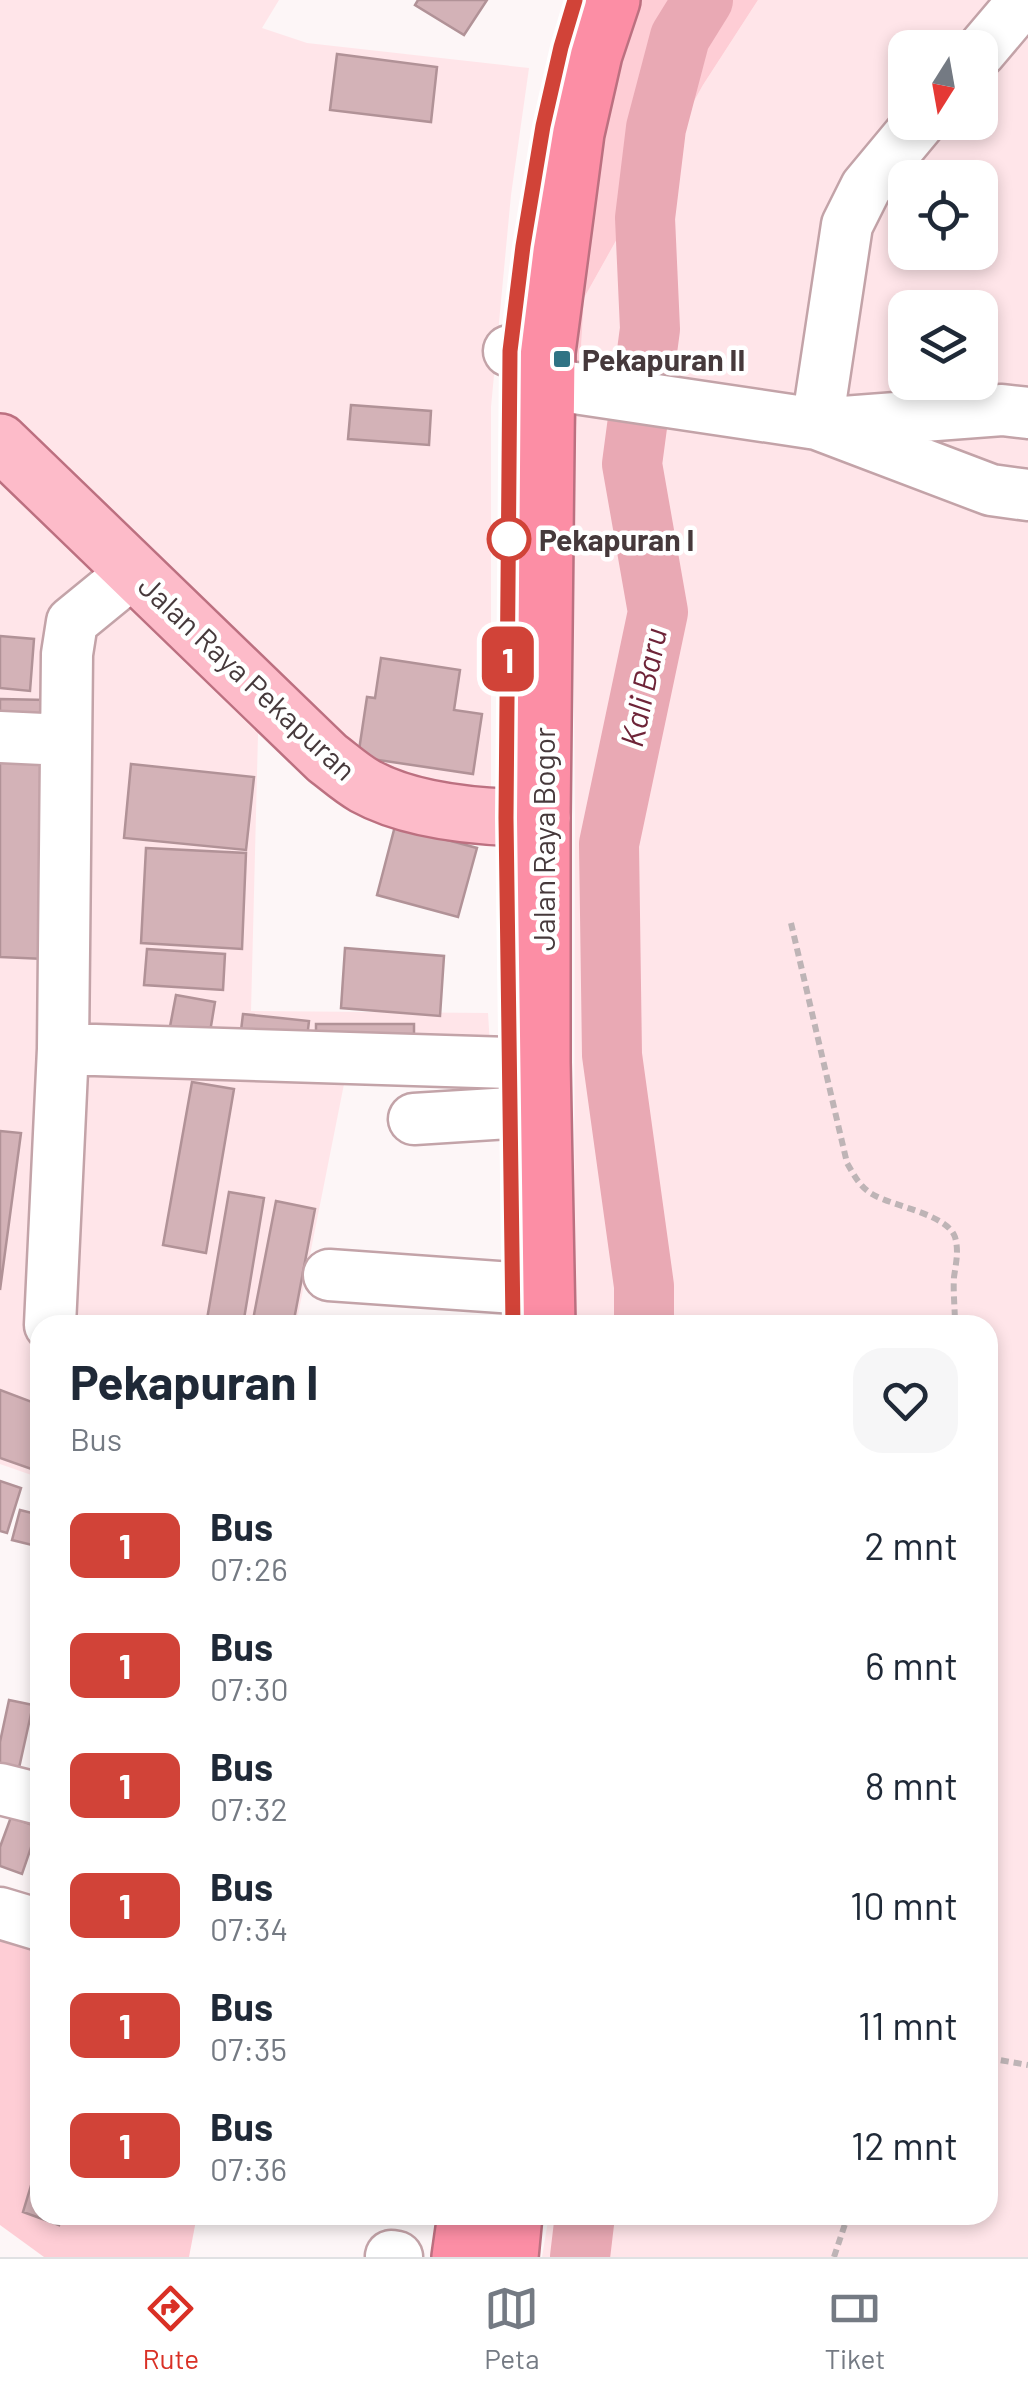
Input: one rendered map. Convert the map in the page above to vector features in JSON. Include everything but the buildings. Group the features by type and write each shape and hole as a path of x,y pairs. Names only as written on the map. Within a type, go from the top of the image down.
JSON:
{"highway":[{"name":"Jalan Raya Bogor","path":"560,130 561,47 575,0"},
{"name":"Jalan Raya Bogor","path":"524,1313 524,818 546,369 526,228 612,0"},
{"path":"460,2257 465,2225"},
{"path":"510,2257 513,2225"}],"main road":[{"name":"Jalan Raya Pekapuran","path":"0,442 326,758 365,786 417,806 524,818"}],"street":[{"path":"998,31 1024,0"},
{"path":"817,424 846,225 866,187 905,140"},
{"path":"546,369 715,409 817,424 1010,492 1015,411 817,424"},
{"path":"50,1315 63,1049 67,654 72,622 116,586"},
{"path":"0,737 65,740"},
{"path":"63,1049 521,1080"},
{"path":"414,1118 521,1080"},
{"path":"329,1275 524,1313"},
{"path":"0,1789 30,1796"},
{"path":"0,1914 30,1922"}],"path":[{"path":"791,923 847,1163 870,1193 942,1221 954,1233 958,1253 955,1315"},
{"path":"998,2060 1028,2065"},
{"path":"834,2257 845,2225"}],"shaded area":[{"path":"0,0 279,0 262,28 307,43 529,68 511,195 491,407 491,803 394,788 259,695 251,1011 488,1013 492,1076 347,1069 298,1315 30,1315 30,1474 0,1464"},
{"path":"625,0 758,0 703,85 584,298 572,498 551,336"},
{"path":"758,0 1028,0 1028,2257 542,2257 547,2225 998,2225 998,1315 574,1315 572,498 584,298 703,85"},
{"path":"0,1926 30,1934 30,2225 195,2225 189,2257 44,2257 0,2225"}],"waterway":[{"name":"Kali Baru","path":"644,1315 644,1286 612,1055 609,844 658,612 632,464 650,329 645,218 656,128 680,37 703,0"},
{"name":"Kali Baru","path":"580,2257 584,2225"}],"bus line":[{"name":"1","path":"513,1315 506,818 510,351 543,126 575,0"}],"place":[{"name":"Pekapuran II","path":"562,359"},
{"name":"Pekapuran I","path":"509,539"}]}
